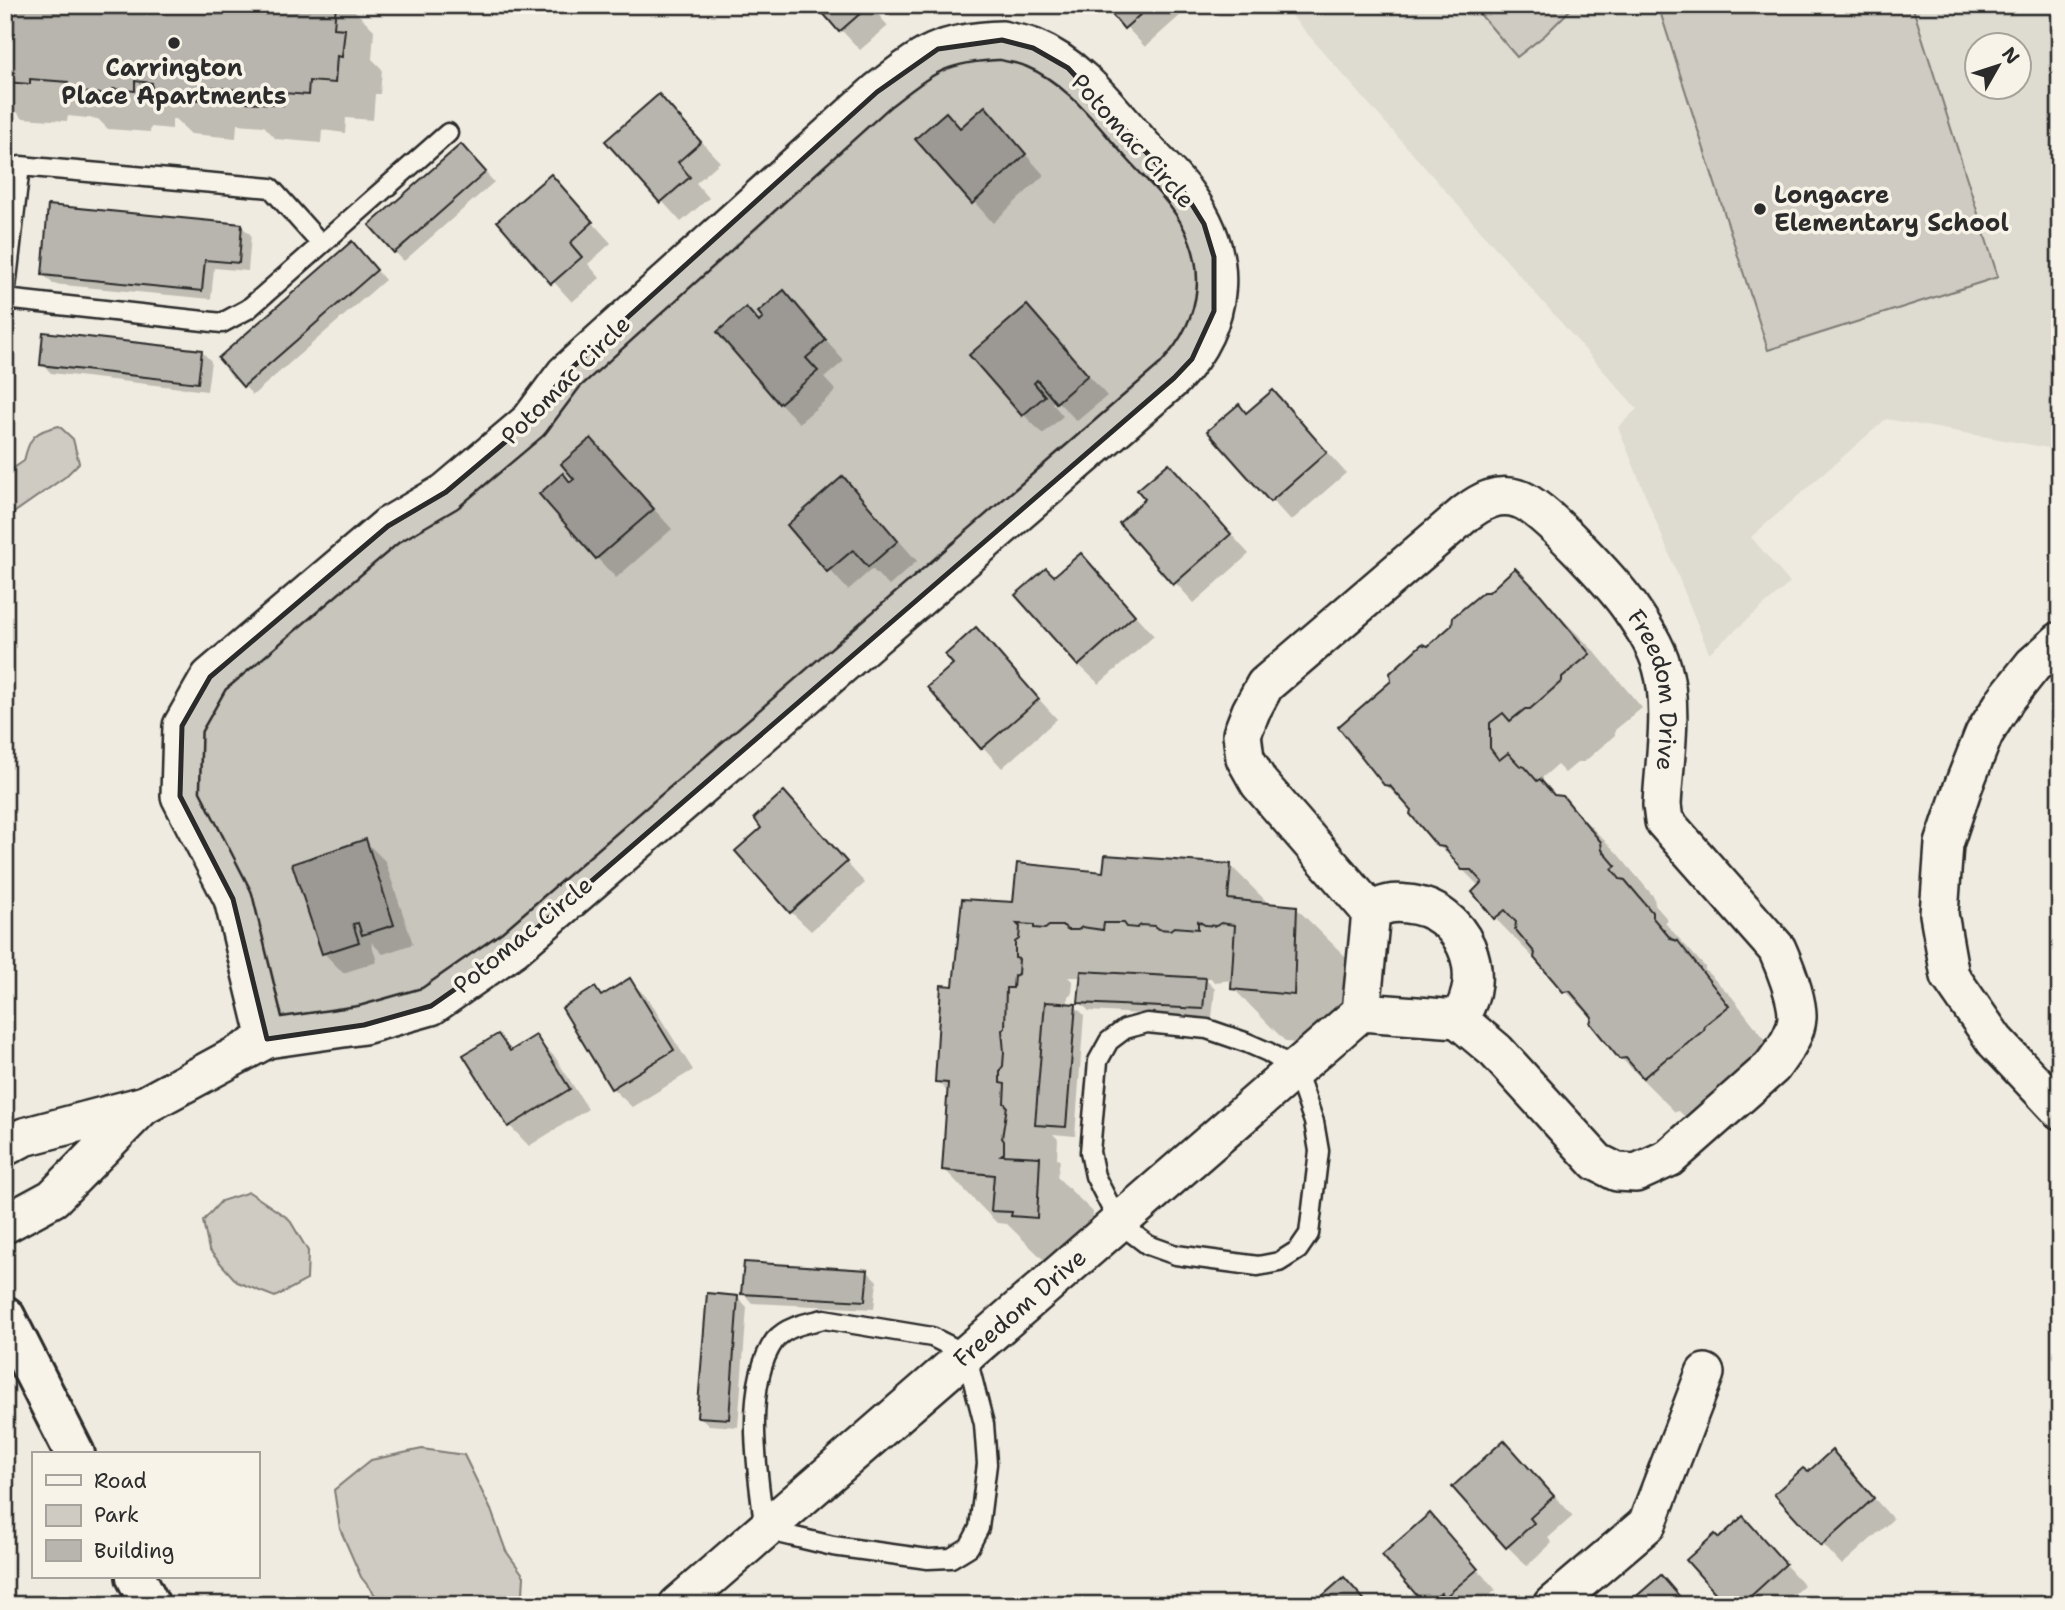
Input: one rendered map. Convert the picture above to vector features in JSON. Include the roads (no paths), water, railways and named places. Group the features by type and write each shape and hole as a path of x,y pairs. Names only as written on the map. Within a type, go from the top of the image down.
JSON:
{"street":[{"name":"Potomac Circle","path":"5,1147 24,1137 145,1105 267,1038 364,1025 431,1006 514,948 1174,379 1192,359 1214,311 1217,284 1214,257 1204,224 1186,195 1088,86 1068,68 1033,48 1002,40 972,41 938,49 912,64 877,92 565,374 530,421 446,492 388,526 210,677 182,726 180,796 233,900 267,1038"},
{"name":"Freedom Drive","path":"1371,912 1259,783 1245,758 1242,734 1265,685 1466,513 1480,502 1497,496 1521,499 1549,519 1627,603 1648,634 1662,666 1668,696 1662,806 1664,821 1777,949 1788,974 1797,1018 1785,1050 1772,1067 1669,1158 1636,1173 1617,1172 1597,1162 1496,1051 1458,1019"},
{"path":"2060,641 2033,664 1984,734 1962,786 1944,844 1939,914 1950,976 1995,1041 2060,1110"},
{"path":"1381,905 1417,905 1435,911 1452,925 1465,942 1471,961 1472,986 1468,1006 1458,1019 1362,1012 1371,912 1381,905"},
{"name":"Freedom Drive","path":"678,1605 1362,1012"},
{"name":"Potomac Circle","path":"5,1224 53,1198 145,1105"},
{"path":"5,1316 74,1452"},
{"path":"1552,1605 1647,1524 1705,1373"},
{"path":"136,1578 150,1605"}],"lane":[{"path":"321,244 271,188 20,166 5,298 222,323 248,309 449,133"},
{"path":"1147,1023 1207,1029 1245,1041 1296,1070 1314,1122 1319,1151 1309,1234 1298,1250 1279,1262 1258,1266 1177,1255 1148,1245 1118,1223 1094,1176 1090,1152 1098,1061 1109,1041 1125,1029 1147,1023"},
{"path":"824,1319 932,1337 966,1354 984,1424 987,1464 979,1528 969,1547 951,1558 928,1559 856,1550 765,1530 754,1451 759,1370 776,1339 796,1325 824,1319"}],"place":[{"name":"Carrington Place Apartments","path":"174,43"},
{"name":"Longacre Elementary School","path":"1760,209"}]}
